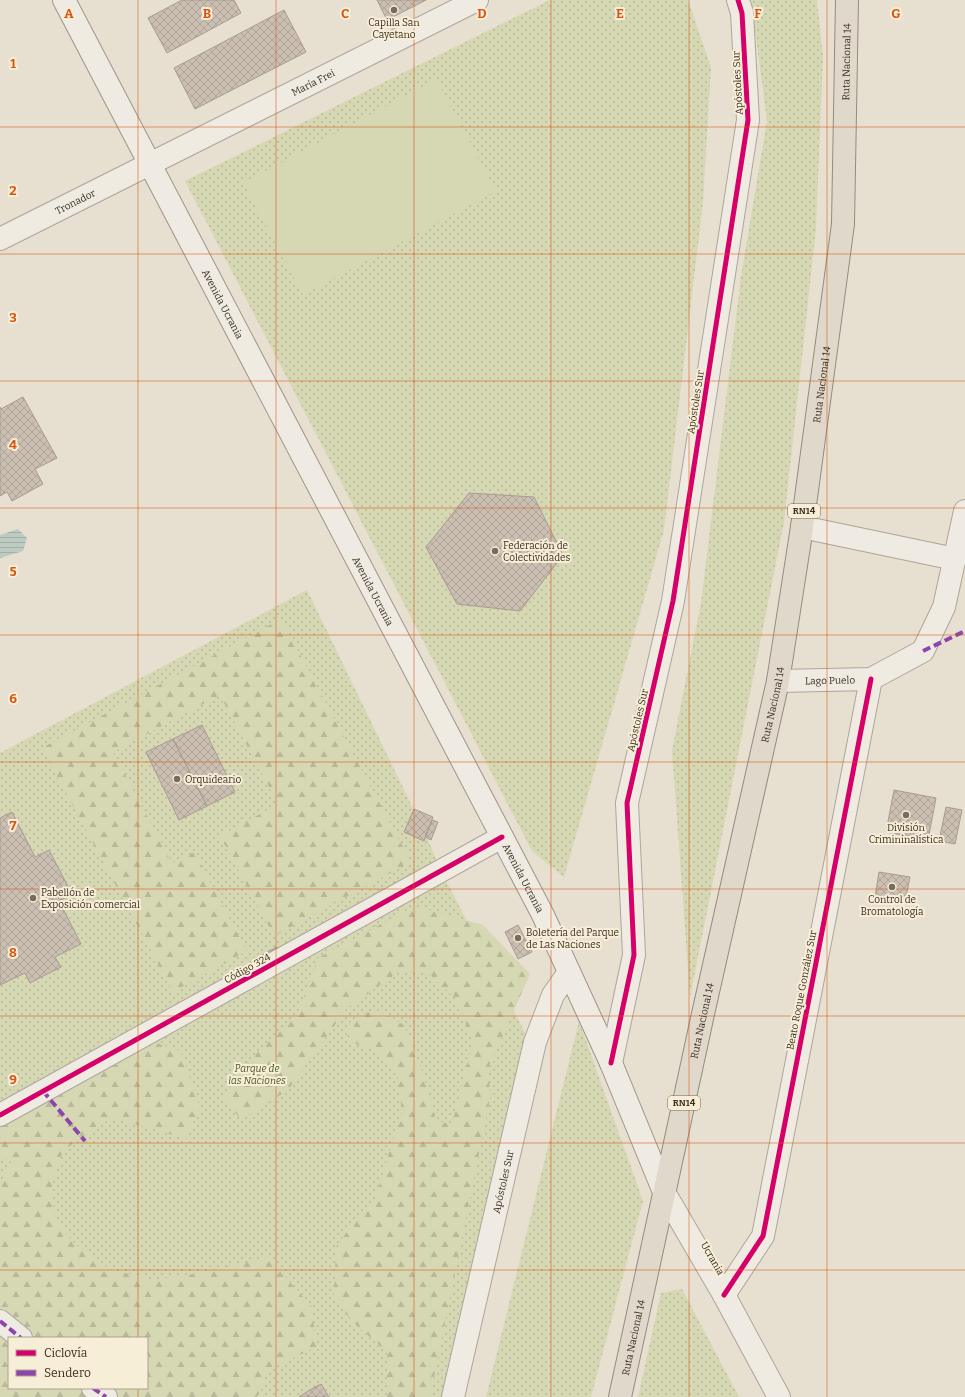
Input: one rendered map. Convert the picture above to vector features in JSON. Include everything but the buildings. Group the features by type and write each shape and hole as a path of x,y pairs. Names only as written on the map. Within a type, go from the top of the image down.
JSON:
{"highway":[{"name":"Ruta Nacional 14","path":"620,1397 664,1192 778,681 802,527 843,224 847,0"}],"street":[{"name":"Avenida Ucrania","path":"64,0 543,915 611,1064 664,1192"},
{"name":"María Frei","path":"149,164 477,0"},
{"name":"Apóstoles Sur","path":"611,1064 634,955 627,803 673,601 748,120 742,13 738,0"},
{"name":"Tronador","path":"0,239 149,164"},
{"path":"802,527 955,559 965,511"},
{"name":"Lago Puelo","path":"778,681 871,679 923,651 944,607 955,559"},
{"name":"Beato Roque González Sur","path":"724,1295 763,1236 871,679"},
{"name":"Código 324","path":"0,1115 502,837"},
{"name":"Apóstoles Sur","path":"453,1397 535,1042 553,995 569,972"},
{"name":"Ucrania","path":"664,1192 724,1295 780,1397"},
{"path":"0,1321 21,1337"},
{"path":"94,1389 106,1397"}],"green space":[{"path":"550,0 688,0 711,67 703,202 664,530 564,877 532,851 185,181"},
{"path":"751,0 817,0 823,56 816,228 784,522 690,997 672,750 701,603 741,276 767,121"},
{"path":"436,79 496,191 303,295 243,183"},
{"name":"Parque de las Naciones","path":"307,590 426,835 441,871 530,1042 443,1397 0,1397 0,753"},
{"path":"281,619 411,862 274,936 220,836 278,804 220,695 113,752 172,863 194,852 247,951 173,992 42,748"},
{"path":"415,906 483,925 530,974 487,1071 491,1094 430,1397 387,1397 387,1352 354,1323 334,1298 336,1247 354,1222 375,1201 402,1113 397,1071 374,1050 347,1041 350,1022 375,1009 404,1025 424,1076 436,1121 452,1124 473,1041 455,998 429,974 400,971 347,1008 288,1090 241,1120 223,1096 253,1057 298,1012 318,958"},
{"path":"579,1021 643,1201 591,1397 486,1397"},
{"path":"156,1043 181,1051 200,1107 186,1139 112,1118 89,1132 63,1151 52,1185 55,1220 75,1244 110,1269 153,1280 194,1274 268,1257 311,1306 317,1347 269,1369 257,1397 0,1397 0,1183 11,1162 0,1154 0,1128"},
{"path":"682,1289 739,1397 638,1397 661,1293"}],"shaded area":[{"path":"18,529 27,538 23,551 0,558 0,535"}],"marked path":[{"path":"923,651 965,631"},
{"path":"43,1091 85,1141"},
{"path":"0,1321 20,1337"},
{"path":"94,1389 106,1397"}],"cycle path":[{"path":"611,1063 634,955 627,803 673,601 748,120 742,13 738,0"},
{"path":"724,1295 763,1236 871,679"},
{"path":"0,1115 502,837"}],"place":[{"name":"Capilla San Cayetano","path":"394,10"},
{"name":"Federación de Colectividades","path":"495,551"},
{"name":"Orquideario","path":"177,779"},
{"name":"División Crimininalística","path":"906,815"},
{"name":"Control de Bromatología","path":"892,887"},
{"name":"Pabellón de Exposición comercial","path":"33,898"},
{"name":"Boletería del Parque de Las Naciones","path":"518,938"}]}
